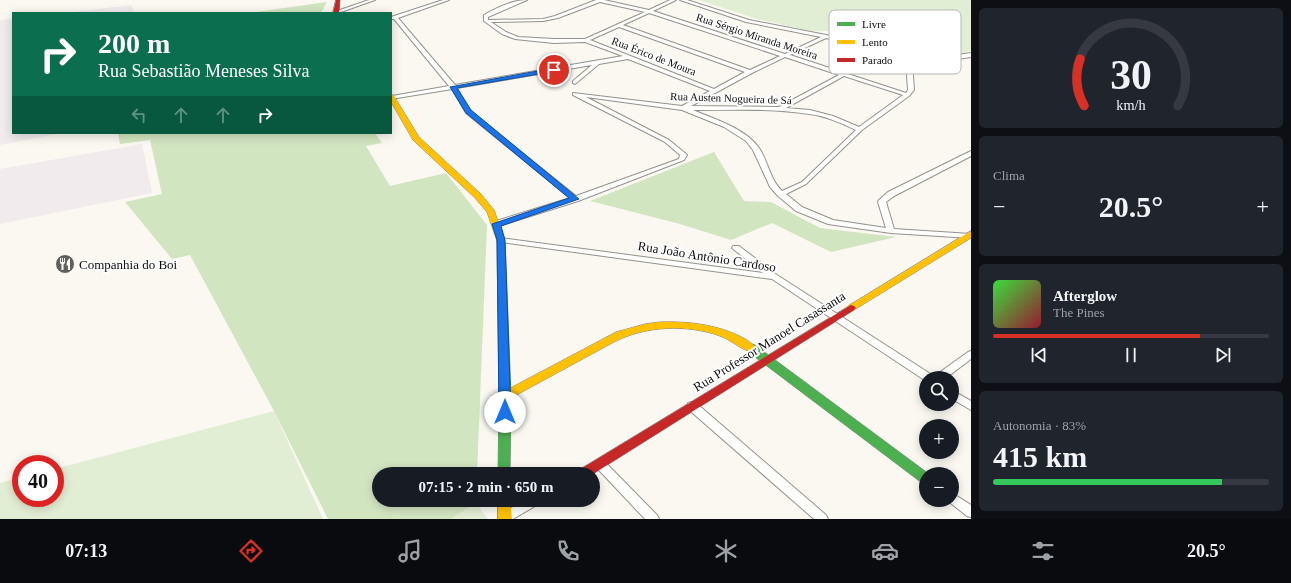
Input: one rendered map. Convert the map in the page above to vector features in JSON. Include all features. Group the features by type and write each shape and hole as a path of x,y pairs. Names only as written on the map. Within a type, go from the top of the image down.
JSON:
{"street":[{"path":"338,0 336,12 373,0"},
{"path":"447,0 393,18 453,87 468,112 575,199"},
{"path":"486,21 486,16 493,12 525,0"},
{"path":"486,21 543,20 599,0"},
{"name":"Rua Sérgio Miranda Moreira","path":"599,0 648,11 829,69"},
{"path":"486,21 504,33 517,38 554,41 586,40 674,0"},
{"path":"682,0 748,21 829,37"},
{"path":"618,25 750,72"},
{"path":"683,108 750,72 826,36"},
{"name":"Rua Érico de Moura","path":"586,40 715,91"},
{"path":"504,467 505,396 501,240 491,212 478,196 416,138 405,122 392,97 628,57"},
{"path":"575,82 597,63"},
{"path":"780,109 844,74"},
{"name":"Rua Sérgio Miranda Moreira","path":"844,74 907,95"},
{"path":"781,194 804,183 860,129 907,95 911,90 910,74"},
{"name":"Rua Austen Nogueira de Sá","path":"575,199 681,160 684,155 666,141 575,94 683,108 780,109 810,112 831,117 860,129"},
{"path":"683,108 726,126 748,140 756,149 774,187 799,210 831,222 891,231 970,235"},
{"path":"891,231 882,202 886,198 971,153"},
{"path":"496,224 575,199"},
{"name":"Rua Professor Manoel Casassanta","path":"595,467 835,317 970,235"},
{"name":"Rua João Antônio Cardoso","path":"501,240 774,277 919,372"},
{"path":"736,248 774,277"},
{"path":"505,396 542,374 632,330 666,326 695,328 732,336 746,344 766,361 919,474"},
{"path":"948,371 971,354"},
{"path":"959,398 971,406"},
{"path":"692,406 822,519"},
{"path":"600,464 653,519"},
{"path":"959,503 971,512"},
{"path":"504,507 504,518 524,507"}],"shaded area":[{"path":"131,5 134,12 72,12"},
{"path":"12,19 12,134 57,134 0,145 0,20"},
{"path":"142,144 152,193 0,224 0,169"}],"green space":[{"path":"699,0 971,0 971,50 961,55 961,10 829,10 829,31 811,31 757,19"},
{"path":"327,2 322,12 256,12"},
{"path":"118,134 376,134 382,143 366,146 390,186 446,173 487,225 477,467 372,467 372,507 470,507 451,519 328,519 274,411 190,255 172,259 125,202 162,194 150,140 120,144"},
{"path":"714,152 744,201 771,202 820,228 896,237 831,252 772,223 731,240 680,224 590,201"},
{"path":"274,411 323,519 0,519 0,483 12,480 12,507 64,507 64,467"},
{"path":"470,507 479,507 488,519 451,519"}],"traffic: fast":[{"path":"501,241 505,396 504,467"},
{"path":"751,348 919,474"}],"traffic: slow":[{"path":"392,98 416,138 478,196 491,212 501,241"},
{"path":"851,308 971,234"},
{"path":"505,396 558,366 615,337 630,331 645,328 676,325 708,329 738,340 751,348"},
{"path":"504,507 505,519"}],"traffic: jam":[{"path":"336,12 338,0"},
{"path":"594,467 851,308"}],"place":[{"name":"Companhia do Boi","path":"65,264"}],"route":[{"path":"505,412 501,240 496,224 575,199 468,112 453,87 554,70"}]}
